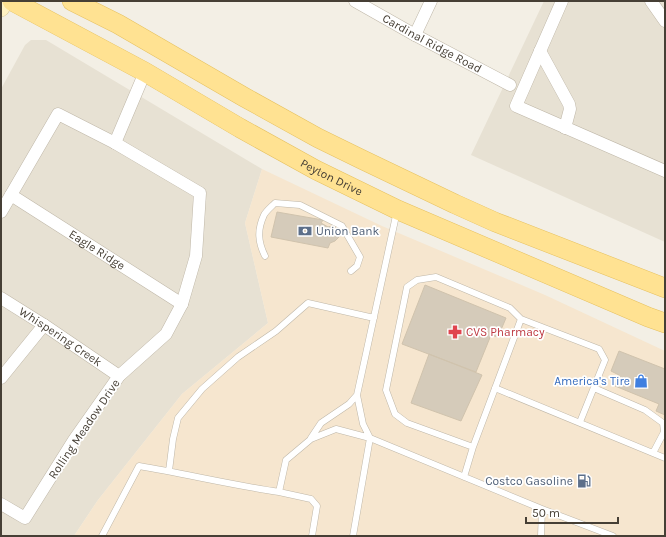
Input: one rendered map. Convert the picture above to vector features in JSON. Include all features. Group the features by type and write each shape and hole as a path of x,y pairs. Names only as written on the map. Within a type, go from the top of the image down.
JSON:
{"main road":[{"path":"1,8 4,1"},
{"name":"Peyton Drive","path":"12,1 145,72 240,128 316,170 398,210 665,323"},
{"path":"72,1 118,24 318,138 363,160 495,222 665,288"}],"street":[{"name":"Cardinal Ridge Road","path":"355,1 415,35 510,85"},
{"path":"415,35 431,1"},
{"path":"562,1 516,106 665,171"},
{"path":"651,1 665,21"},
{"path":"540,50 569,104 570,109 565,128"},
{"path":"1,212 58,114 115,143 145,72"},
{"name":"Rolling Meadow Drive","path":"1,504 25,518 74,440 119,376 166,334 182,304 196,256 200,193 115,143"},
{"name":"Eagle Ridge","path":"11,195 182,304"},
{"name":"Whispering Creek","path":"1,298 119,376"},
{"path":"1,378 44,325"}],"lane":[{"path":"265,256 260,245 259,232 264,214 275,203 300,205 342,226 360,257 358,266 351,271"},
{"path":"353,536 370,438 363,424 357,395 398,210"},
{"path":"474,447 407,424 395,414 386,390 408,287 417,280 436,277 510,308 521,319 599,349 605,360 580,422"},
{"path":"169,471 173,439 178,418 202,389 238,357 276,331 308,303 374,318"},
{"path":"464,477 521,319"},
{"path":"495,388 665,458"},
{"path":"594,388 645,410 663,423 664,432 653,453"},
{"path":"279,492 286,460 311,438 321,423 349,404 357,395"},
{"path":"311,438 336,429 370,438 542,509 613,536"},
{"path":"102,536 139,466 311,499 317,506 312,536"},
{"path":"541,536 542,509"}],"shaded area":[{"path":"544,1 665,1 665,242 471,155"},
{"path":"31,40 46,40 262,169 245,223 268,323 182,394 98,500 74,536 1,536 1,89 25,45"},
{"path":"262,169 382,226 545,295 665,351 665,536 74,536 98,500 182,394 268,323 245,223"}],"building":[{"name":"Union Bank","path":"277,212 323,220 321,223 328,227 333,226 337,229 339,232 339,237 330,243 328,248 271,237"},
{"name":"CVS Pharmacy","path":"425,285 506,318 498,337 491,335 476,372 402,344"},
{"name":"America's Tire","path":"619,351 665,369 665,415 656,411 659,404 615,386 619,375 611,371"},
{"path":"429,354 482,375 461,421 411,403"}],"place":[{"name":"Union Bank","path":"305,231"},
{"name":"CVS Pharmacy","path":"455,332"},
{"name":"America's Tire","path":"641,381"},
{"name":"Costco Gasoline","path":"584,481"}]}
